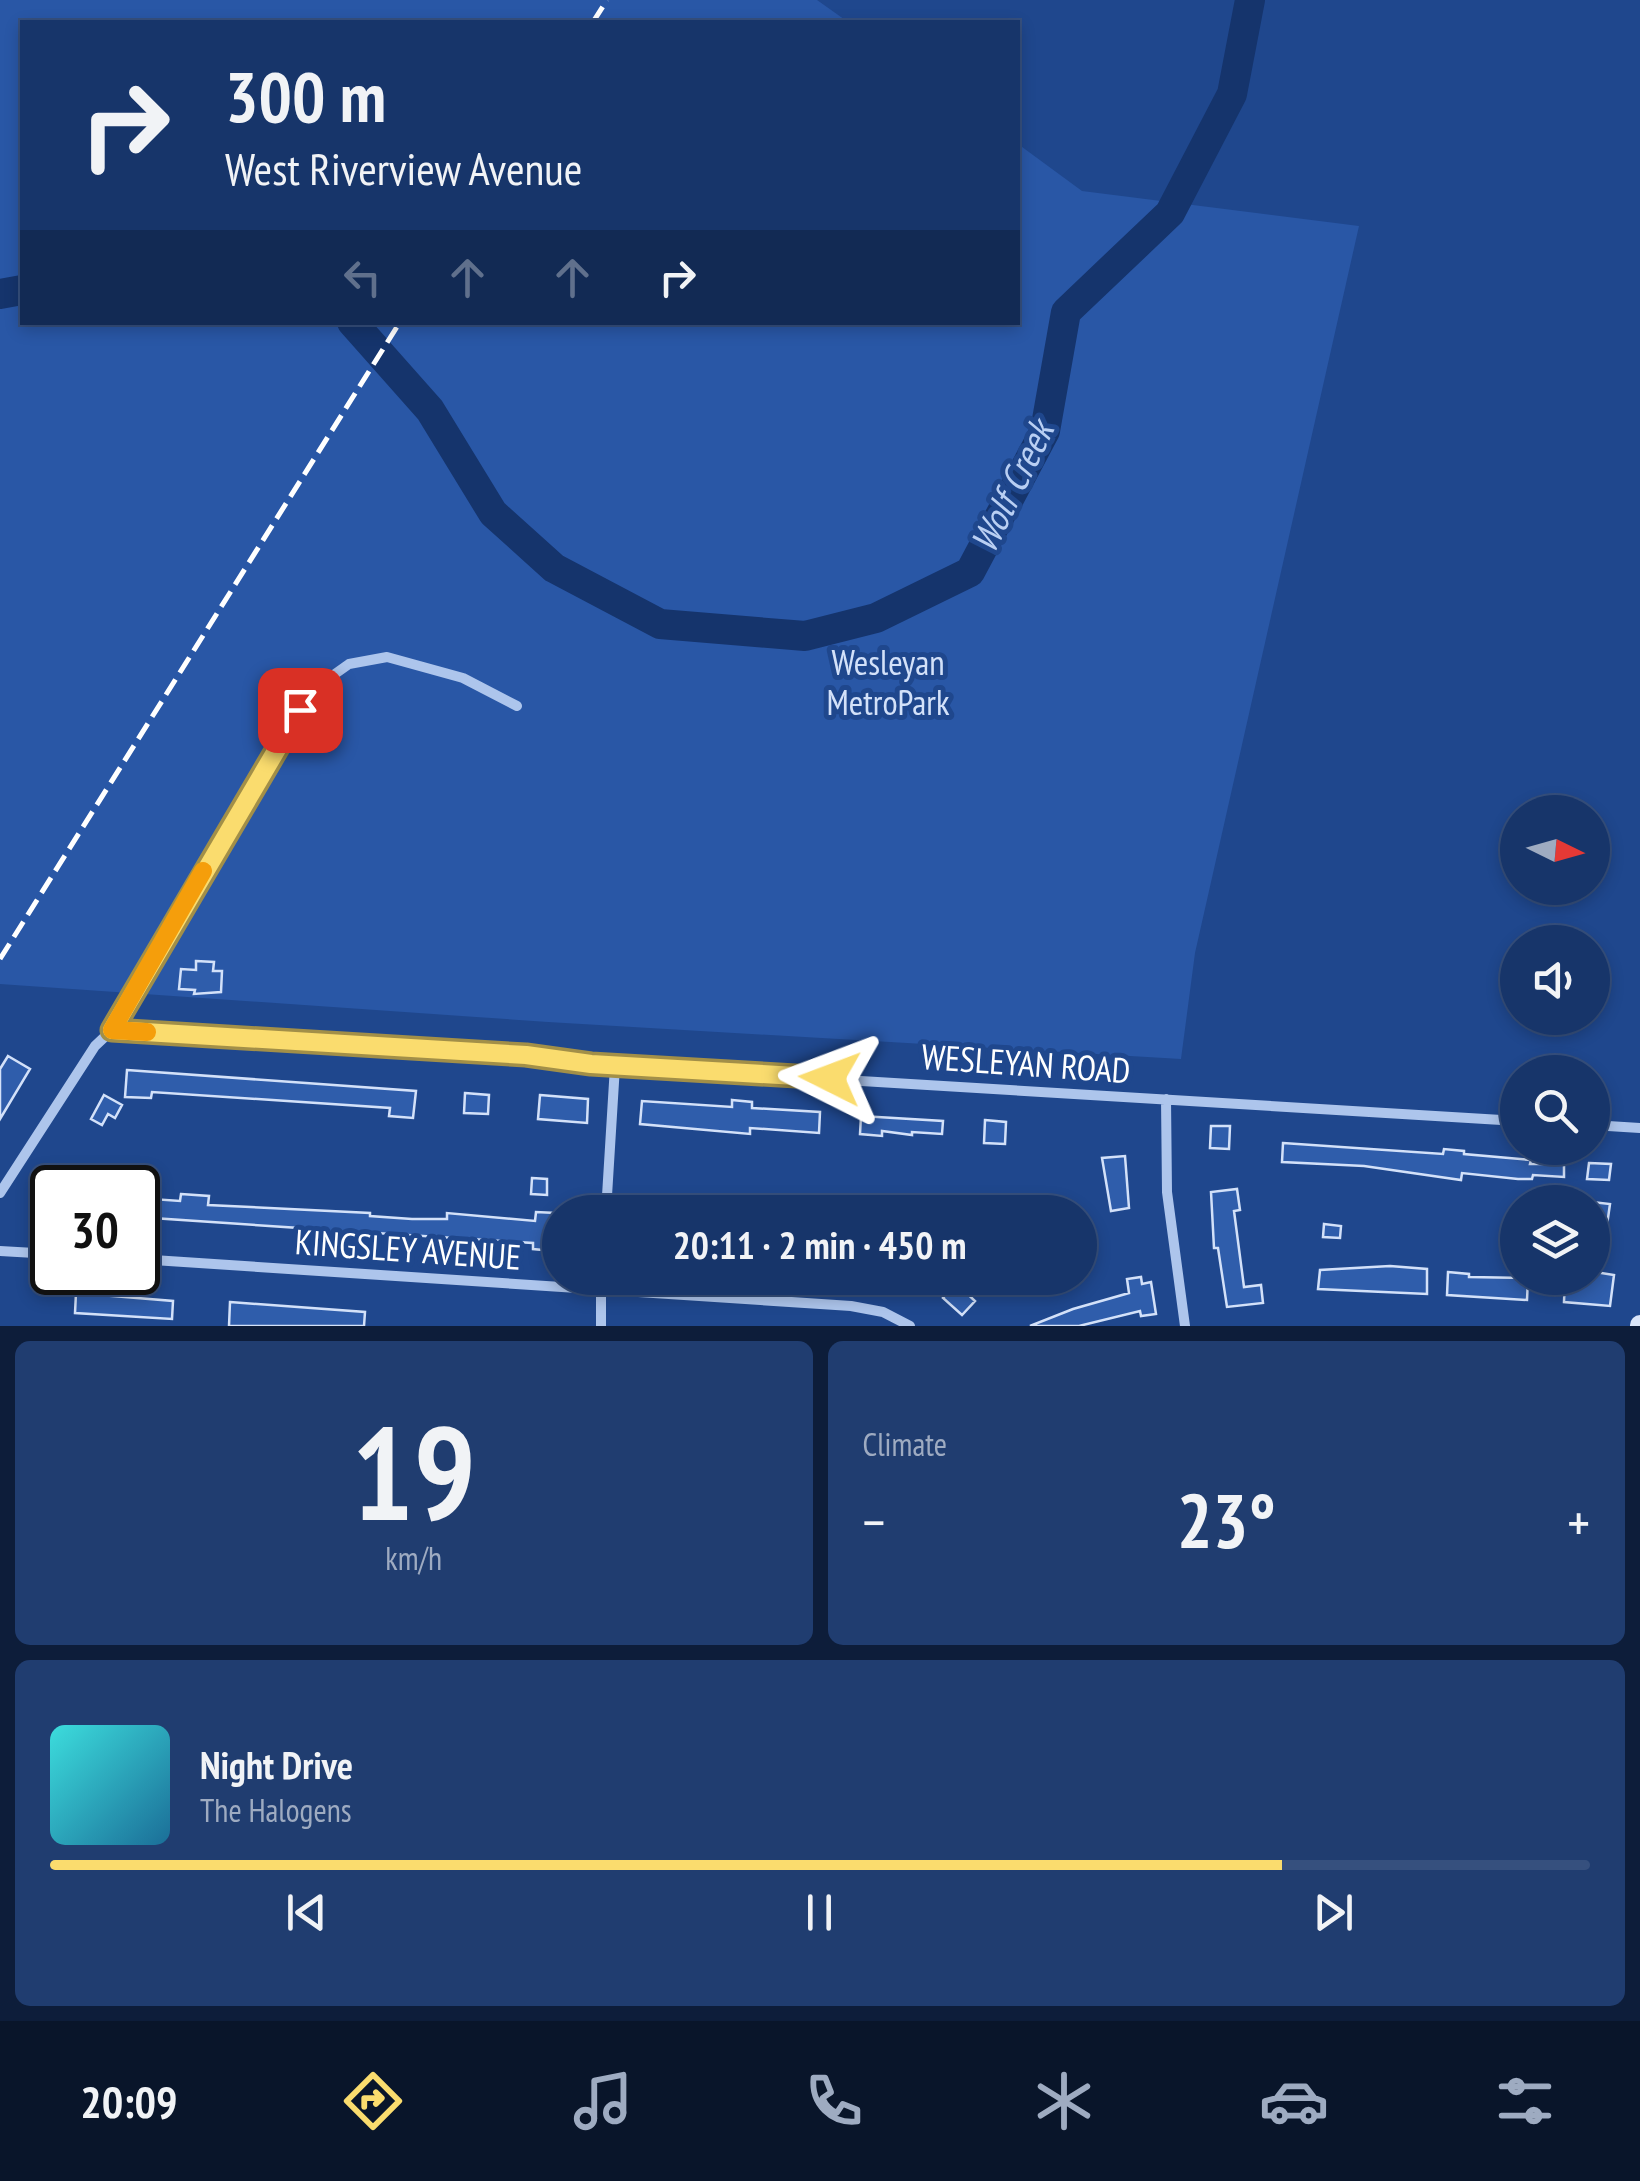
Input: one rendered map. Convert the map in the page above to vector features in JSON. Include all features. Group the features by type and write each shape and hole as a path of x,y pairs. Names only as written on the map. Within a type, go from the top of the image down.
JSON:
{"street":[{"path":"0,1193 95,1046 112,1030 241,805 318,686 349,664 386,657 463,678 517,706"},
{"name":"WESLEYAN ROAD","path":"112,1030 526,1055 615,1066 1500,1120"},
{"path":"607,1195 615,1066"},
{"path":"1166,1099 1167,1192 1185,1326"},
{"path":"1610,1126 1640,1128"},
{"path":"0,1251 30,1253"},
{"name":"KINGSLEY AVENUE","path":"160,1260 542,1281"},
{"path":"601,1295 601,1326"},
{"name":"KINGSLEY AVENUE","path":"722,1295 866,1308 910,1326"}],"green space":[{"name":"Wesleyan MetroPark","path":"0,0 817,0 845,20 20,20 20,325 1020,325 1020,145 1082,191 1359,226 1195,953 1181,1059 548,1022 0,984"}],"building":[{"path":"196,961 214,962 213,971 222,971 221,992 194,994 195,990 179,989 181,969 196,970"},
{"path":"8,1056 30,1069 0,1119 0,1069"},
{"path":"127,1070 416,1091 413,1118 389,1116 390,1108 152,1092 151,1098 125,1097"},
{"path":"465,1093 489,1095 488,1114 464,1113"},
{"path":"104,1095 122,1105 115,1118 108,1114 102,1125 91,1119"},
{"path":"540,1095 588,1099 587,1123 538,1119"},
{"path":"732,1100 752,1102 752,1108 820,1112 819,1133 750,1128 750,1134 640,1124 642,1101 732,1107"},
{"path":"861,1116 943,1121 942,1134 860,1134"},
{"path":"985,1120 1006,1122 1005,1144 984,1143"},
{"path":"1211,1126 1230,1126 1229,1149 1210,1148"},
{"path":"1283,1143 1443,1154 1444,1149 1500,1157 1500,1165 1564,1165 1564,1177 1533,1175 1532,1179 1518,1179 1462,1173 1461,1180 1364,1166 1282,1162"},
{"path":"1125,1156 1129,1208 1111,1211 1102,1158"},
{"path":"1611,1164 1609,1180 1587,1179 1589,1165"},
{"path":"532,1178 547,1179 547,1195 531,1194"},
{"path":"1237,1189 1240,1210 1234,1211 1244,1287 1261,1285 1263,1303 1227,1307 1218,1248 1214,1248 1211,1192"},
{"path":"181,1194 209,1196 208,1205 370,1213 412,1219 447,1219 447,1213 535,1221 536,1212 542,1212 542,1250 533,1249 533,1243 361,1232 361,1238 314,1234 314,1229 160,1218 160,1200 180,1201"},
{"path":"1324,1224 1341,1226 1340,1238 1323,1237"},
{"path":"1390,1266 1427,1269 1427,1294 1318,1289 1320,1270"},
{"path":"1448,1272 1500,1278 1500,1295 1527,1295 1527,1300 1447,1295"},
{"path":"1610,1274 1614,1275 1610,1306 1564,1302 1564,1295 1610,1295"},
{"path":"1141,1277 1142,1284 1151,1282 1156,1314 1141,1316 1140,1311 1079,1326 1030,1326 1129,1293 1127,1279"},
{"path":"76,1295 173,1301 172,1319 75,1313"},
{"path":"969,1295 975,1301 962,1315 943,1298"},
{"path":"230,1302 365,1312 364,1326 229,1326"}],"waterway":[{"name":"Wolf Creek","path":"355,325 430,410 493,513 554,568 660,624 805,636 876,618 970,572 1045,431 1066,312 1170,213 1232,94 1250,0"},
{"name":"Wolf Creek","path":"0,294 20,290"}],"railway":[{"path":"594,20 607,0"},
{"path":"0,959 398,325"}],"slow traffic":[{"path":"147,1032 112,1030 203,871"}],"route":[{"path":"300,710 112,1030 830,1078"}]}
